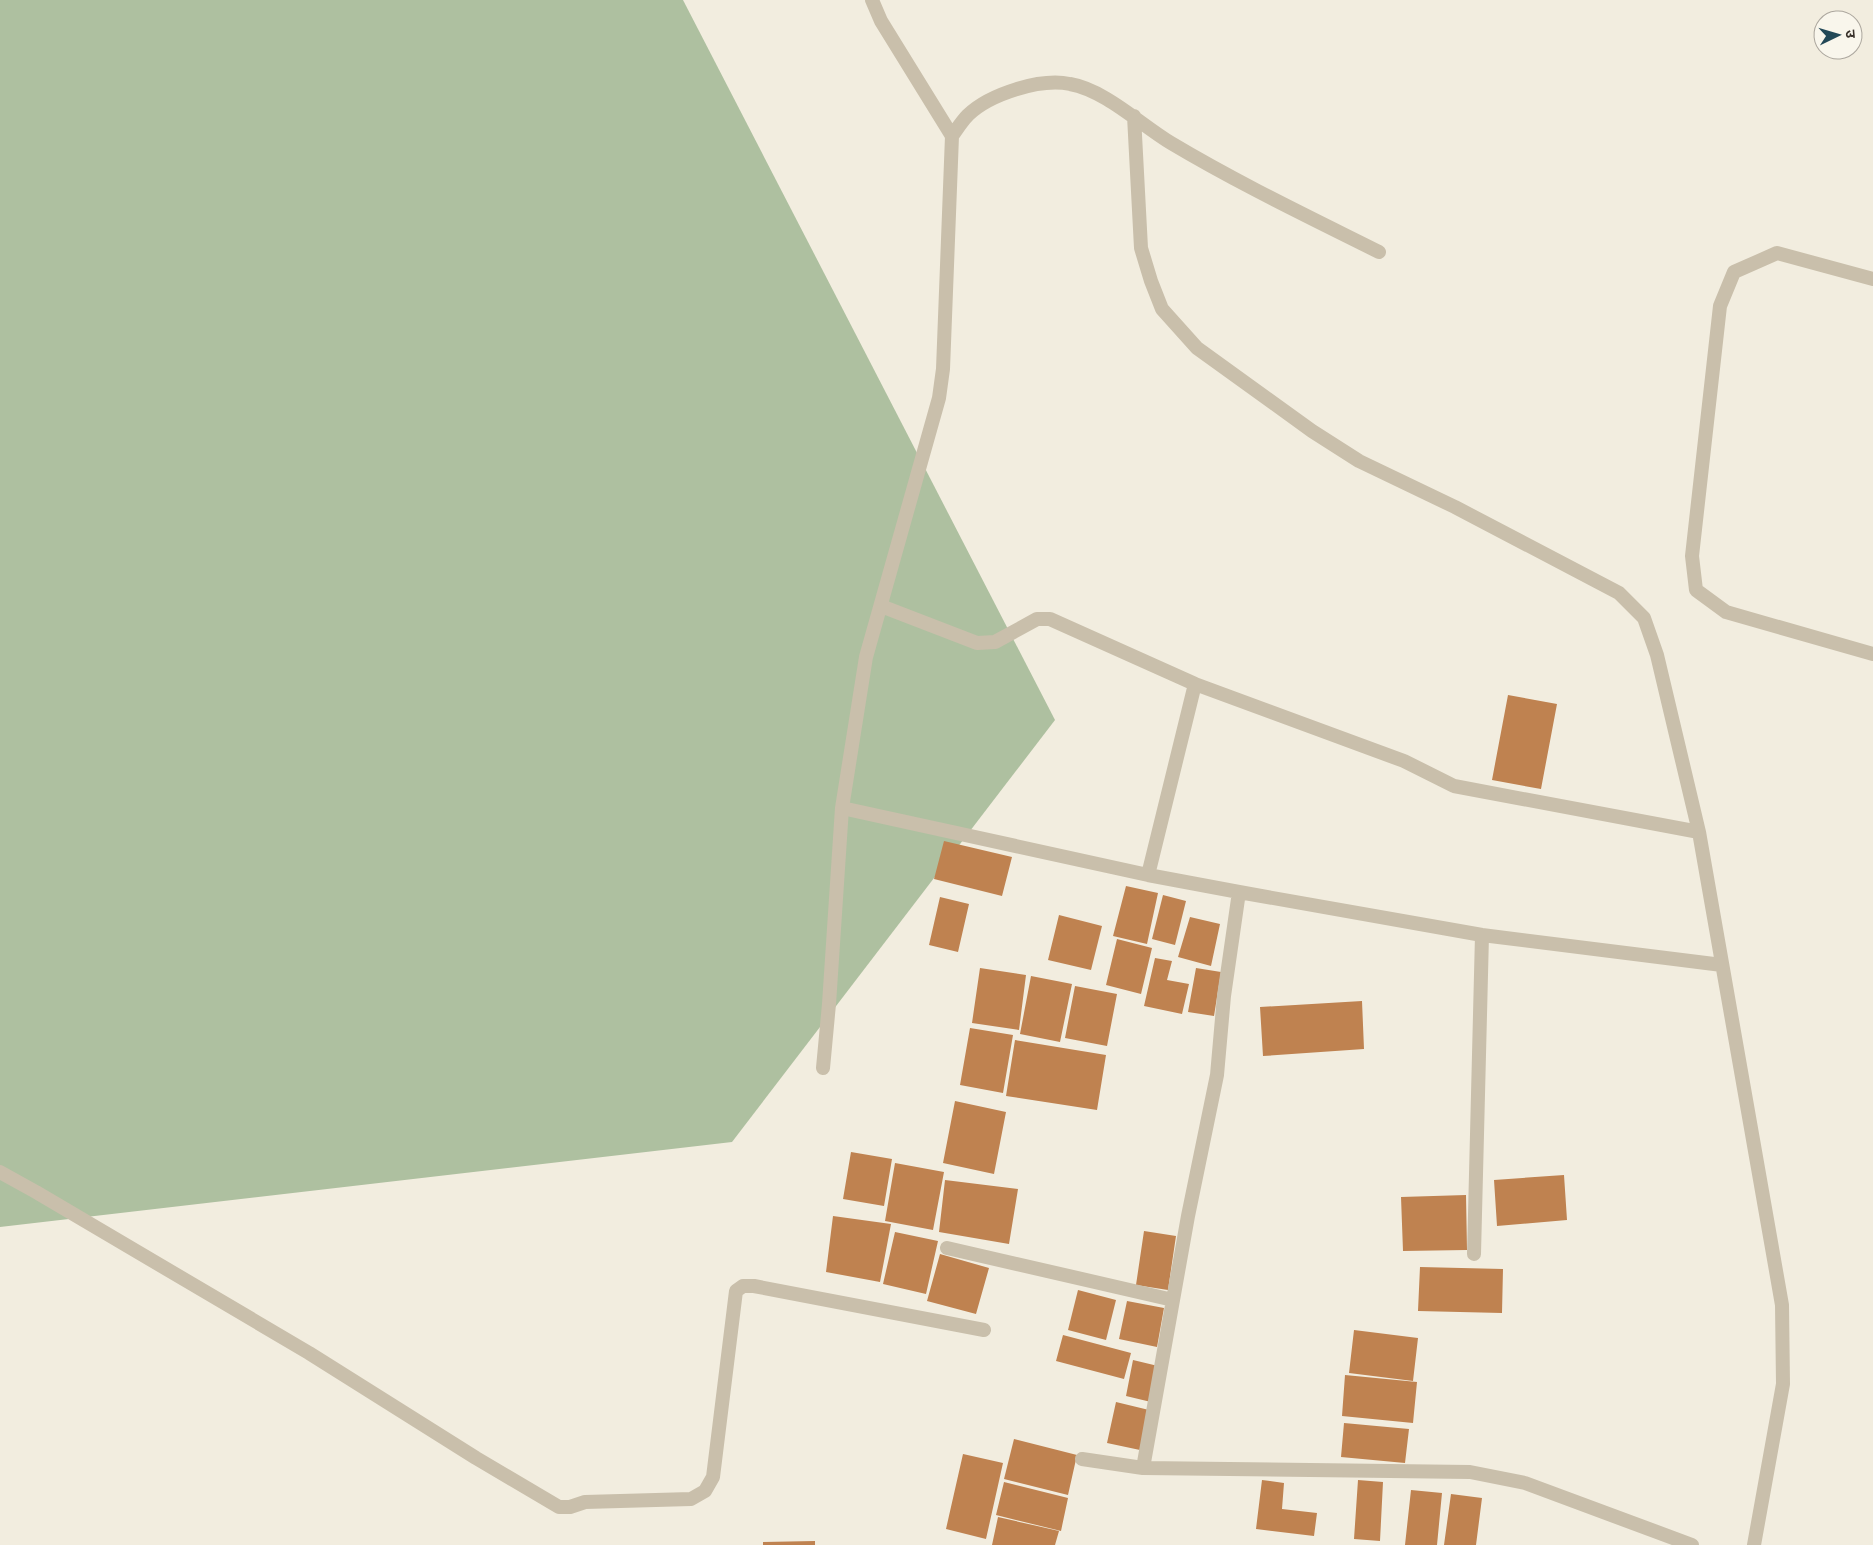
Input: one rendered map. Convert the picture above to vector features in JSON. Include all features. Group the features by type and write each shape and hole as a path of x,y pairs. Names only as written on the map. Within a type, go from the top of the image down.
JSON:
{"street":[{"path":"872,0 881,21 952,136"},
{"path":"824,1068 842,808 866,657 939,398 943,369 952,136 967,115 990,100 1024,88 1047,83 1071,84 1098,94 1134,116 1169,142 1216,168 1379,252"},
{"path":"1134,116 1142,248 1151,281 1162,309 1196,348 1312,431 1358,461 1455,507 1619,593 1644,618 1657,655 1699,832 1782,1305 1783,1384 1754,1545"},
{"path":"1873,279 1778,253 1734,272 1720,306 1692,556 1696,590 1726,612 1873,654"},
{"path":"881,606 977,643 995,642 1037,619 1050,619 1195,684 1404,761 1454,786 1699,832"},
{"path":"1148,875 1195,684"},
{"path":"842,808 1148,875 1239,892 1482,935 1722,965"},
{"path":"1144,1468 1188,1216 1217,1075 1224,996 1239,892"},
{"path":"1474,1254 1482,935"},
{"path":"0,1172 300,1348 476,1458 559,1507 570,1507 585,1502 691,1498 704,1492 713,1477 736,1291 743,1286 754,1286 984,1330"},
{"path":"947,1248 1173,1300"},
{"path":"1082,1459 1144,1468 1470,1472 1525,1483 1692,1545"}],"green space":[{"path":"0,0 683,0 1055,720 732,1142 0,1227"}],"building":[{"path":"1508,695 1557,704 1541,789 1492,780"},
{"path":"944,841 1012,857 1002,896 934,879"},
{"path":"1126,886 1158,893 1147,944 1113,936"},
{"path":"1163,895 1186,901 1175,945 1152,939"},
{"path":"940,897 969,904 958,952 929,945"},
{"path":"1059,915 1102,926 1091,970 1048,960"},
{"path":"1190,917 1220,924 1211,966 1178,957"},
{"path":"1117,939 1152,948 1141,994 1106,985"},
{"path":"1155,958 1172,961 1167,980 1189,984 1182,1014 1144,1006"},
{"path":"980,968 1026,975 1019,1030 972,1023"},
{"path":"1196,968 1221,972 1214,1016 1188,1012"},
{"path":"1031,976 1072,984 1060,1042 1020,1034"},
{"path":"1075,986 1117,994 1107,1046 1065,1038"},
{"path":"1362,1001 1364,1049 1263,1056 1260,1007"},
{"path":"970,1028 1013,1035 1003,1093 960,1085"},
{"path":"1015,1040 1106,1055 1097,1110 1006,1096"},
{"path":"955,1101 1006,1112 994,1174 943,1163"},
{"path":"851,1152 892,1159 884,1206 843,1199"},
{"path":"895,1163 944,1172 933,1230 885,1221"},
{"path":"1564,1175 1567,1220 1497,1226 1494,1180"},
{"path":"945,1180 1018,1189 1009,1244 939,1232"},
{"path":"1466,1195 1467,1250 1403,1251 1401,1197"},
{"path":"833,1216 891,1224 880,1282 826,1272"},
{"path":"1144,1231 1176,1236 1168,1290 1136,1285"},
{"path":"895,1232 938,1241 926,1294 883,1284"},
{"path":"940,1254 989,1268 976,1314 927,1301"},
{"path":"1420,1267 1503,1269 1502,1313 1418,1311"},
{"path":"1078,1290 1116,1300 1106,1340 1068,1330"},
{"path":"1127,1301 1164,1308 1157,1347 1119,1339"},
{"path":"1354,1330 1418,1338 1413,1381 1349,1373"},
{"path":"1063,1335 1131,1353 1124,1379 1056,1361"},
{"path":"1133,1360 1158,1366 1151,1402 1126,1396"},
{"path":"1345,1375 1417,1382 1413,1423 1342,1416"},
{"path":"1116,1402 1149,1410 1140,1450 1107,1443"},
{"path":"1344,1423 1409,1429 1405,1463 1341,1457"},
{"path":"1014,1439 1077,1455 1068,1495 1004,1479"},
{"path":"963,1454 1003,1463 986,1539 946,1529"},
{"path":"1262,1480 1284,1483 1282,1509 1317,1513 1314,1536 1256,1529"},
{"path":"1358,1480 1383,1482 1380,1541 1354,1539"},
{"path":"1004,1482 1068,1498 1061,1531 996,1515"},
{"path":"1411,1490 1442,1493 1437,1545 1405,1545"},
{"path":"1451,1494 1482,1498 1476,1545 1444,1545"},
{"path":"998,1517 1059,1531 1055,1545 992,1545"},
{"path":"815,1541 815,1545 763,1545 763,1542"}]}
